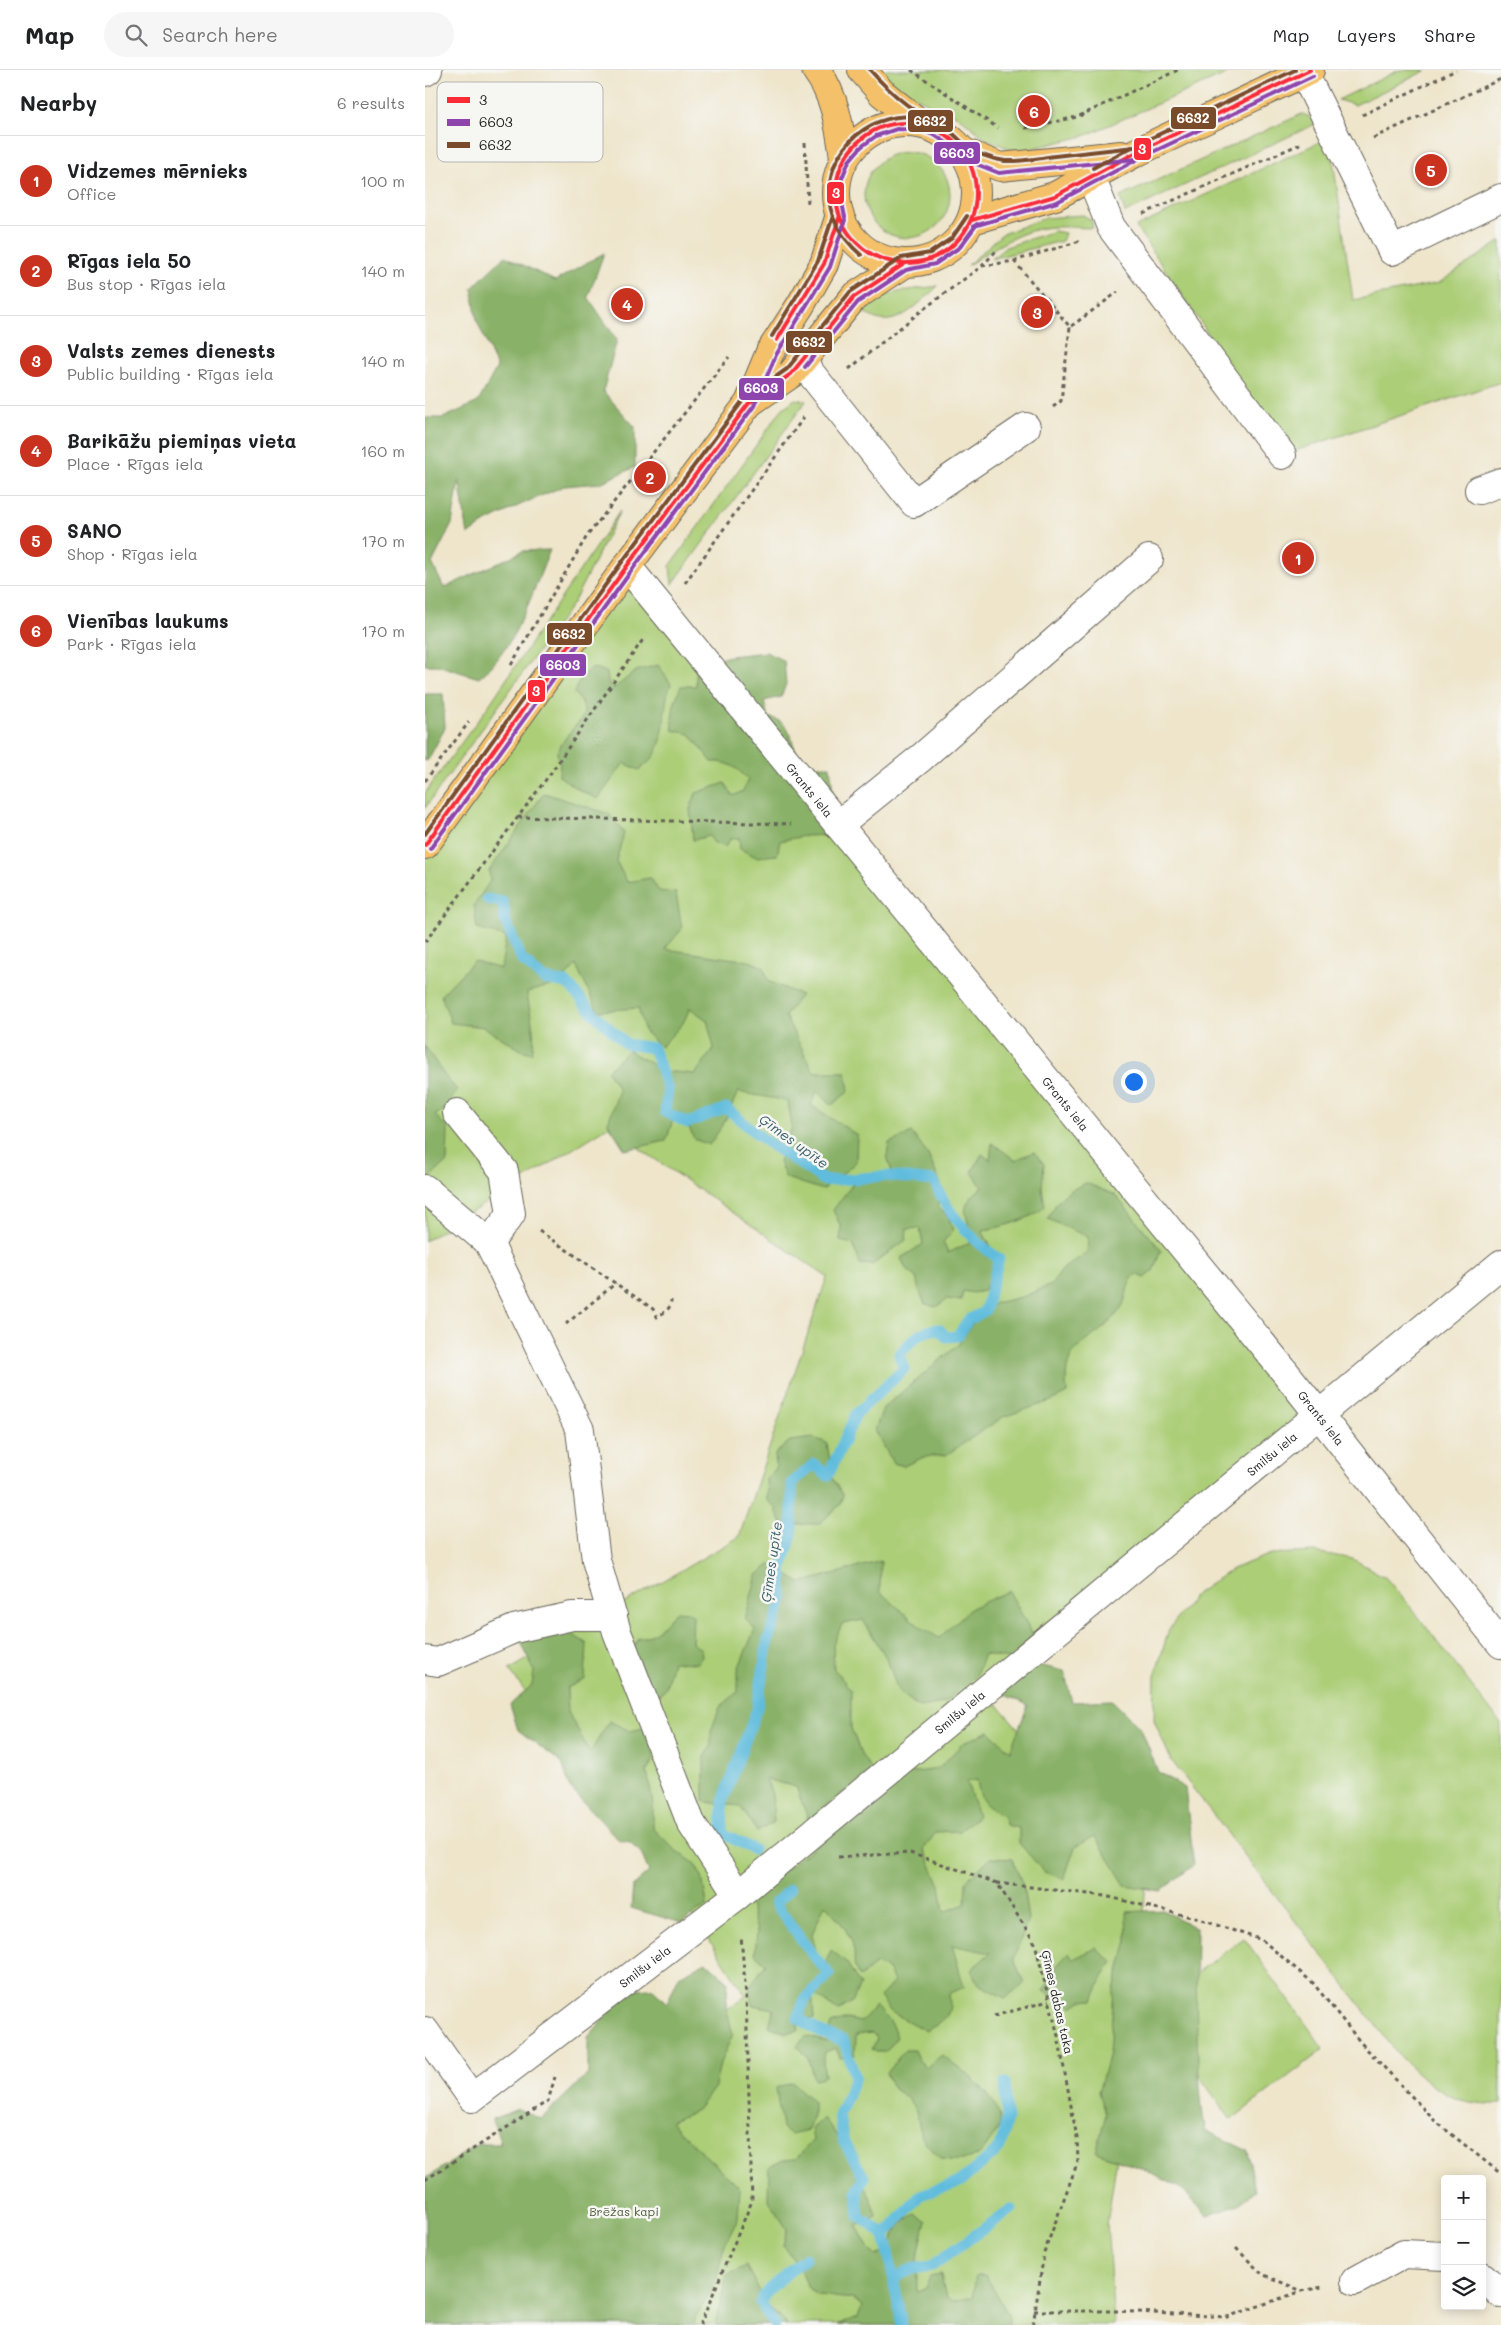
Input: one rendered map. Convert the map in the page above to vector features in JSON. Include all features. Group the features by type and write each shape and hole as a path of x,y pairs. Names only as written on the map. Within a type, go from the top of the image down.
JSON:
{"main road":[{"path":"816,70 822,78 837,116 844,158"},
{"path":"862,70 882,93 921,124"},
{"path":"972,220 1055,196 1135,153 1307,71"},
{"path":"896,122 921,124 939,130 955,142 964,152 973,171 977,192 972,220 956,243 932,259 904,264 877,258 854,242 839,218 835,198 836,177 844,158 857,142 873,130 896,122"},
{"path":"964,152 1000,167 1135,153"},
{"path":"425,845 627,566 749,403 770,352 800,306 823,264 839,218"},
{"path":"749,403 791,374 854,297 904,264"}],"street":[{"path":"1307,71 1392,251 1501,198"},
{"path":"1091,177 1111,227 1282,455"},
{"path":"801,362 914,502 1026,427"},
{"path":"838,825 922,757 1149,559"},
{"name":"Grants iela","path":"627,566 1319,1414 1501,1644"},
{"path":"457,1114 505,1171 511,1214 489,1243"},
{"path":"425,1189 489,1243 580,1430 597,1560 613,1616 691,1823 737,1895"},
{"name":"Smilšu iela","path":"425,2031 472,2098 737,1895 1501,1264"},
{"path":"425,1660 438,1662 514,1629 572,1616 613,1616"},
{"path":"1355,2281 1404,2254 1441,2256"},
{"path":"1486,2280 1501,2294"}],"path":[{"path":"911,70 1006,132"},
{"path":"1024,129 1077,117 1178,70"},
{"path":"1353,119 1456,70"},
{"path":"1372,138 1501,79"},
{"path":"1139,216 1307,140"},
{"path":"805,141 808,209"},
{"path":"982,266 1014,260 1082,240"},
{"path":"685,583 823,390 925,308 982,266 999,247"},
{"path":"1014,260 1070,327 1061,401 1026,427"},
{"path":"1070,327 1145,273"},
{"path":"508,670 587,536 733,352"},
{"path":"425,942 518,817 642,642"},
{"path":"425,781 472,718"},
{"path":"518,817 791,824"},
{"path":"511,1214 550,1237 616,1283 653,1309 657,1316 671,1306 671,1300"},
{"path":"539,1345 616,1283"},
{"path":"835,1858 910,1853 997,1882 1105,1896 1195,1918 1262,1940 1313,1983 1361,2043 1435,2120 1501,2174"},
{"name":"Ģīmes dabas taka","path":"997,1882 1035,1943 1077,2138 1078,2161 1044,2253 1033,2325"},
{"path":"700,2325 752,2200 746,1996 737,1895"},
{"path":"993,2016 1049,2001"},
{"path":"1236,2248 1262,2274 1302,2291"},
{"path":"1034,2312 1118,2311 1227,2317 1302,2291 1355,2281"}],"green space":[{"path":"879,70 1235,70 1084,136 1018,152 986,139 958,116 934,107 889,82"},
{"path":"1399,70 1427,70 1355,105 1338,100"},
{"path":"1302,114 1322,121 1125,213 1120,197"},
{"path":"1326,139 1333,160 1353,300 1439,283 1501,241 1501,382 1289,453 1136,227"},
{"path":"907,152 923,155 931,159 943,171 947,179 950,195 947,211 943,219 931,231 923,235 907,238 891,235 883,231 871,219 867,211 864,195 867,179 871,171 883,159 891,155"},
{"path":"1083,215 1091,220 1093,228 1059,227 1031,231 1008,240 968,265 1002,234 1044,218"},
{"path":"1054,231 1065,233 1062,241 991,259 1006,247"},
{"path":"604,253 588,297 617,340 603,391 635,427 635,467 600,483 564,486 486,522 468,535 459,480 452,524 432,563 444,588 523,551 550,550 522,619 513,636 492,666 479,678 437,665 425,665 425,418 443,418 478,402 497,367 477,321 472,288 505,256 555,281"},
{"path":"938,286 913,309 894,319 874,318 864,312 877,298 902,291"},
{"path":"795,399 806,401 672,585 670,566 782,409"},
{"path":"620,511 573,603 425,808 425,793 489,705"},
{"path":"627,566 1319,1414 985,1690 1146,1877 1137,2024 1107,2224 1114,2325 425,2325 637,2069 746,1996 707,1936 509,1670 739,1537 827,1277 608,1127 425,1241 425,852"},
{"path":"766,652 784,661 786,684 781,697 764,701 768,717 780,722 787,728 797,754 803,761 813,765 830,766 834,800 831,835 804,836 780,841 777,855 756,857 740,849 739,838 731,838 725,847 714,843 709,836 693,840 690,809 696,793 725,783 733,796 743,791 748,779 732,766 712,762 690,734 673,730 672,718 681,686 696,686 696,665 730,656"},
{"path":"658,665 671,684 666,702 661,739 651,760 639,770 624,763 598,799 579,790 559,776 560,764 557,753 580,721 584,712 580,701 574,693 582,676 590,669 600,669 607,673 609,684 613,689 636,671"},
{"path":"425,694 443,694 445,728 428,760 425,761"},
{"path":"544,793 609,814 624,833 616,861 627,882 650,878 659,891 676,893 682,929 665,949 749,961 764,967 768,981 801,995 785,1016 814,1072 846,1072 849,1091 832,1105 817,1091 811,1105 857,1135 856,1162 823,1190 786,1178 779,1162 792,1127 788,1101 738,1092 723,1125 709,1145 694,1139 686,1120 673,1120 666,1141 625,1150 608,1123 619,1090 607,1071 628,1050 663,1071 695,1074 714,1048 707,1020 690,1008 683,1023 661,1047 645,1032 638,1008 598,1011 576,965 559,984 527,992 534,1039 532,1053 521,1050 484,1027 451,1023 441,995 474,961 501,969 506,937 477,929 474,905 490,881 489,871"},
{"path":"425,1046 444,1075 457,1090 446,1109 435,1115 448,1129 447,1162 425,1182"},
{"path":"912,1133 928,1155 944,1191 937,1206 949,1218 953,1231 943,1242 948,1253 969,1243 969,1225 966,1208 968,1202 982,1187 972,1172 982,1154 990,1160 992,1143 1015,1160 1034,1152 1044,1164 1042,1188 1045,1206 1025,1219 997,1228 982,1230 999,1263 983,1291 974,1293 963,1291 961,1301 947,1299 936,1307 925,1304 916,1277 906,1269 901,1258 923,1244 920,1228 907,1229 906,1240 872,1265 860,1264 853,1244 840,1241 841,1227 833,1210 855,1181 882,1179 892,1172 887,1156 889,1143"},
{"path":"1086,1183 1115,1195 1161,1250 1153,1271 1144,1278 1136,1274 1129,1283 1119,1311 1074,1353 1069,1362 1066,1375 1067,1393 1051,1401 1003,1417 946,1455 924,1457 904,1466 893,1463 875,1430 883,1408 958,1345 974,1321 995,1303 1022,1297 1051,1285 1064,1268 1087,1253 1088,1237 1048,1219 1063,1196"},
{"path":"814,1438 827,1443 833,1479 843,1495 840,1505 819,1524 782,1524 775,1508 767,1500 766,1479 776,1467 775,1454 790,1441"},
{"path":"1315,1552 1353,1559 1385,1577 1418,1616 1501,1724 1501,2104 1483,2104 1455,2098 1432,2085 1398,2054 1171,1760 1154,1720 1155,1676 1169,1629 1196,1594 1232,1569 1271,1554"},
{"path":"881,1561 880,1592 918,1625 939,1638 971,1608 1009,1591 1033,1635 1014,1660 984,1654 976,1676 943,1703 919,1707 898,1691 887,1659 863,1620 842,1624 833,1645 834,1669 851,1690 851,1728 862,1756 872,1770 809,1821 796,1787 766,1779 772,1794 774,1822 757,1832 740,1806 704,1802 704,1759 711,1746 711,1731 720,1707 738,1692 738,1669 755,1629 745,1619 757,1575 771,1564 800,1583"},
{"path":"677,1611 688,1612 693,1616 692,1643 701,1649 702,1657 697,1663 673,1662 665,1690 659,1695 648,1692 632,1650 638,1638 646,1637 656,1632"},
{"path":"564,1629 587,1644 585,1679 567,1688 568,1712 590,1753 609,1721 630,1731 649,1727 654,1759 647,1771 653,1804 653,1828 675,1850 694,1863 702,1877 707,1905 682,1923 631,1908 633,1886 649,1872 641,1853 630,1842 619,1840 570,1788 562,1763 518,1730 510,1705 532,1685 534,1671 518,1635"},
{"path":"1034,1664 1064,1671 1072,1702 1112,1700 1141,1729 1158,1772 1185,1788 1194,1865 1161,1891 1125,1885 1095,1836 1075,1847 1064,1879 1044,1872 1019,1843 1019,1828 1006,1825 1004,1815 987,1806 980,1793 977,1780 967,1782 978,1816 960,1831 936,1832 924,1849 940,1885 944,1912 965,1904 966,1881 990,1858 1012,1859 1023,1885 1028,1920 1014,1958 1024,1984 1005,1998 978,1984 971,1970 990,1953 952,1945 964,1987 949,1994 950,2008 946,2017 926,2031 891,2012 880,1997 894,1982 889,1970 876,1964 860,1977 855,1967 854,1951 850,1938 825,1904 812,1934 821,1971 831,1950 847,1963 860,1985 852,2002 838,2011 812,1993 814,2019 796,2018 799,2030 786,2033 769,2026 774,2009 752,2005 749,1987 766,1964 755,1954 757,1931 748,1898 868,1806 896,1775 938,1769 963,1743 989,1731 1010,1751 1028,1705 1003,1694"},
{"path":"1163,1910 1197,1929 1196,2005 1199,2080 1205,2130 1248,2151 1255,2192 1236,2206 1207,2215 1179,2187 1138,2167 1096,2152 1106,2114 1098,2093 1109,2053 1114,1990 1127,1941 1126,1912"},
{"path":"1244,1938 1324,2049 1231,2120 1150,2007"},
{"path":"1096,1948 1113,1962 1103,1977 1093,2000 1081,2001 1073,2007 1044,1991 1055,1968 1069,1952 1073,1959"},
{"name":"Brēžas kapi","path":"706,1962 728,1981 726,2008 733,2034 720,2063 715,2087 697,2110 670,2122 740,2188 738,2218 724,2247 716,2280 692,2325 425,2325 425,2179 478,2144 501,2144 492,2119 518,2109 541,2119 588,2074 588,2037 629,1990 652,1989 667,2003 679,1976"},
{"path":"875,2006 890,2021 897,2037 886,2052 876,2052 872,2049 877,2038 872,2033 856,2035 855,2055 840,2058 836,2048 825,2052 823,2064 825,2076 814,2080 808,2058 797,2045 807,2036 826,2042 831,2024 847,2019 861,2022"},
{"path":"905,2050 914,2050 918,2059 926,2068 942,2055 979,2085 995,2104 1000,2124 988,2144 978,2155 961,2160 940,2159 922,2138 916,2111 906,2097 894,2089 886,2073"},
{"path":"792,2082 813,2101 813,2117 808,2130 790,2134 782,2128 776,2088"},
{"path":"824,2118 838,2137 874,2205 876,2216 857,2226 869,2249 877,2256 889,2249 898,2228 916,2213 926,2222 921,2239 917,2291 925,2289 930,2277 941,2275 946,2298 953,2301 972,2297 976,2276 986,2276 1009,2316 1009,2325 839,2325 858,2317 862,2306 852,2298 816,2295 808,2288 802,2272 783,2245 787,2229 768,2200 769,2167 783,2160 796,2159 813,2140 811,2129"},
{"path":"746,2266 767,2305 787,2325 716,2325 726,2276"}],"waterway":[{"name":"Ģīmes upīte","path":"487,899 503,902 505,920 522,960 544,979 567,983 593,1013 626,1044 653,1048 668,1090 665,1112 688,1123 726,1108 764,1140 825,1181 887,1176 934,1181 939,1193 961,1224 979,1243 999,1259 985,1311 968,1320 958,1336 946,1337 939,1329 921,1334 912,1341 899,1355 904,1369 856,1414 828,1476 814,1464 792,1483 792,1535 782,1569 782,1603 768,1640 757,1709 723,1801 722,1833 753,1849"},
{"name":"Ģīmes upīte","path":"790,1889 775,1903 805,1945 829,1974 804,2001 798,2018 820,2032 844,2041 855,2077 839,2116 844,2142 864,2177 857,2191 859,2216 885,2235 902,2325"},
{"path":"885,2235 920,2195 960,2182 1000,2148 1007,2119 1005,2083"},
{"path":"893,2279 912,2269 932,2266 1011,2209"},
{"path":"775,2325 760,2303 768,2290 805,2258"}],"transit line":[{"name":"6632","path":"870,70 905,104 946,128"},
{"name":"6632","path":"1093,168 1132,147 1295,70"},
{"name":"3","path":"972,220 1055,196 1135,153 1310,70"},
{"name":"6603","path":"974,226 1057,202 1138,159 1313,76"},
{"name":"6632","path":"861,255 846,240 835,222 830,203 830,182 835,164 844,148 856,135 887,119 922,118 940,124 978,153 1005,161 1134,147"},
{"name":"3","path":"906,123 920,124 933,128 945,134 956,143 965,154 971,166 975,179 976,193 975,207 971,220 965,232 956,243 945,252 933,258 920,262 906,263 892,262 879,258 867,252 856,243 847,232 841,220 837,207 836,193 837,179 841,166 847,154 856,143 867,134 879,128 892,124 906,123"},
{"name":"6603","path":"845,217 841,198 842,178 849,161 861,147 876,136 897,129 920,130 936,136 951,146 961,158 999,173 1136,159"},
{"name":"6632","path":"772,336 818,261 833,216"},
{"name":"6632","path":"425,834 622,562 744,399 787,369 850,292 901,258 930,253 952,238 967,216"},
{"name":"3","path":"777,340 824,264 839,218"},
{"name":"6603","path":"430,849 632,570 754,406 776,355 830,267 845,220"},
{"name":"6603","path":"805,367 858,302 906,270 935,264 960,247 977,224"},
{"name":"3","path":"425,845 627,566 749,403 791,374 854,297 904,264"}],"place":[{"name":"Vienības laukums","path":"1034,111"},
{"name":"SANO","path":"1431,170"},
{"name":"Barikāžu piemiņas vieta","path":"627,304"},
{"name":"Valsts zemes dienests","path":"1037,312"},
{"name":"Rīgas iela 50","path":"650,477"},
{"name":"Vidzemes mērnieks","path":"1298,558"}]}
